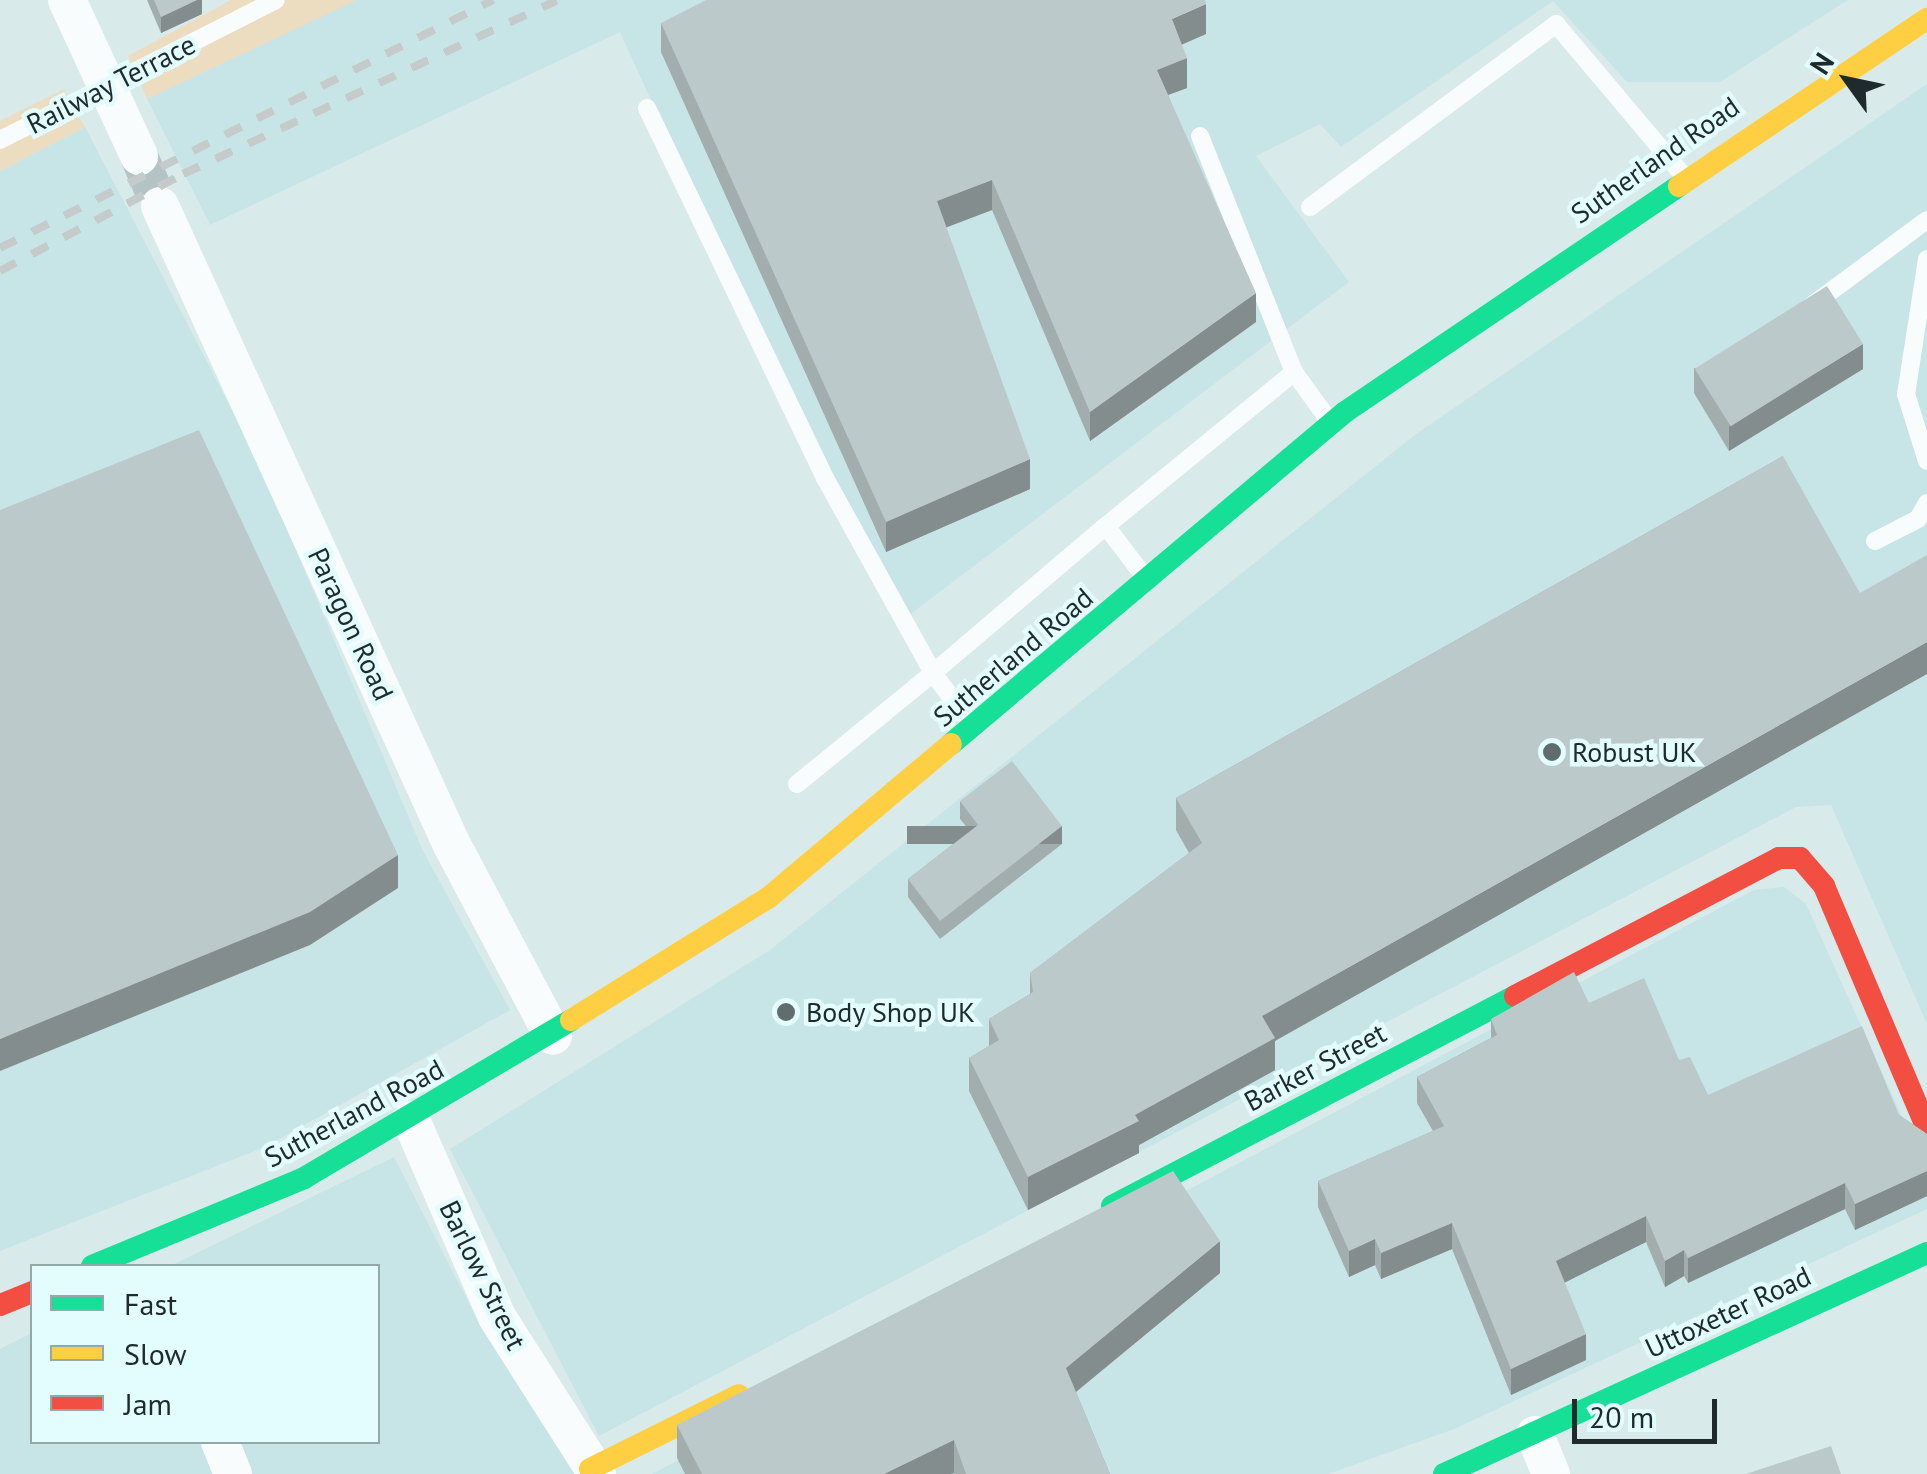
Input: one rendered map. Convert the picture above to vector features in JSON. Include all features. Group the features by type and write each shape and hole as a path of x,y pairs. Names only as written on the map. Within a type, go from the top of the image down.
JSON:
{"street":[{"path":"67,0 138,156"},
{"name":"Sutherland Road","path":"103,1264 142,1257 304,1178 411,1120 553,1036 768,898 1149,584 1332,424 1684,176 1927,18"},
{"name":"Paragon Road","path":"160,206 451,843 553,1036"},
{"name":"Barker Street","path":"1082,1221 1779,858 1800,858 1824,886 1927,1129"},
{"name":"Barlow Street","path":"411,1120 498,1317 594,1472"},
{"name":"Uttoxeter Road","path":"1444,1474 1927,1253"},
{"path":"0,1305 30,1293"},
{"path":"594,1472 766,1382"},
{"path":"1535,1435 1551,1474"},
{"path":"221,1444 233,1474"}],"lane":[{"name":"Railway Terrace","path":"0,140 276,0"},
{"path":"1310,207 1556,24 1684,176"},
{"path":"647,108 834,495 934,673 974,728"},
{"path":"1200,136 1294,372 1332,424"},
{"path":"1796,316 1927,220"},
{"path":"1927,259 1906,394 1927,461"},
{"path":"798,784 1294,372"},
{"path":"1875,542 1918,519 1927,503"},
{"path":"1106,526 1149,584"}],"shaded area":[{"path":"231,0 357,0 147,99 128,56"},
{"path":"355,0 1848,0 1720,82 1627,82 1553,1 1341,147 1320,124 1256,156 1349,282 900,622 858,554 620,32 210,225 147,99"},
{"path":"1927,84 1927,1024 1831,805 1796,807 599,1436 450,1149 770,950 1416,434"},
{"path":"64,89 85,127 0,171 0,121"},
{"path":"85,127 258,460 423,851 510,1010 265,1147 0,1251 0,171"},
{"path":"1784,887 1806,904 1927,1172 1927,1209 1454,1429 1328,1474 652,1474 1754,890"},
{"path":"394,1157 477,1319 581,1474 0,1474 0,1349 30,1334 30,1444 380,1444 380,1264 174,1264"}],"building":[{"path":"154,0 197,0 161,17"},
{"path":"706,0 1205,0 1206,4 1172,19 1187,58 1157,70 1256,293 1090,412 992,180 937,201 1030,459 886,522 661,23"},
{"path":"1827,286 1863,344 1731,426 1695,369"},
{"path":"199,430 398,855 310,912 0,1039 0,510"},
{"name":"Robust UK","path":"1783,456 1860,593 1927,555 1927,642 1262,1016 1275,1038 1135,1115 1139,1121 1028,1177 969,1058 999,1040 989,1019 1033,992 1030,973 1202,843 1176,798"},
{"path":"1012,761 1062,826 940,921 908,879 978,825 960,801"},
{"path":"1574,972 1589,1003 1644,978 1679,1060 1690,1057 1708,1095 1862,1026 1899,1115 1927,1134 1927,1171 1855,1204 1845,1183 1688,1258 1684,1250 1665,1261 1646,1216 1556,1261 1586,1334 1511,1369 1452,1223 1381,1253 1375,1239 1349,1251 1318,1181 1444,1126 1417,1077 1497,1035 1491,1019"},
{"path":"1173,1171 1220,1241 1066,1368 1110,1474 966,1474 954,1440 884,1474 702,1474 677,1425"},
{"path":"1831,1446 1841,1474 1746,1474"}],"tunnel":[{"path":"139,156 160,206"}],"railway":[{"path":"0,248 493,0"},
{"path":"0,271 183,174 557,0"}],"traffic: fast":[{"path":"951,744 1345,412 1679,186"},
{"path":"1112,1206 1515,996"},
{"path":"97,1264 304,1178 571,1020"},
{"path":"1444,1474 1927,1253"}],"traffic: slow":[{"path":"1679,186 1927,19"},
{"path":"571,1020 768,898 951,744"},
{"path":"590,1469 739,1395"}],"traffic: jam":[{"path":"1515,996 1779,858 1800,858 1824,886 1927,1129"},
{"path":"0,1305 30,1293"}],"place":[{"name":"Robust UK","path":"1552,752"},
{"name":"Body Shop UK","path":"786,1012"}]}
